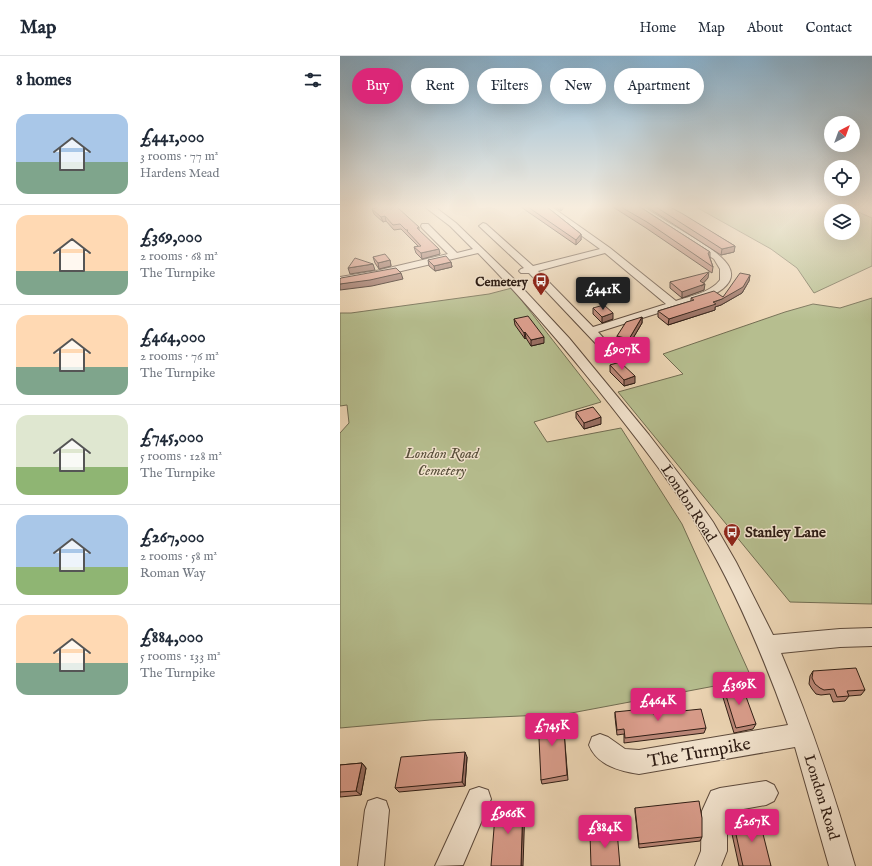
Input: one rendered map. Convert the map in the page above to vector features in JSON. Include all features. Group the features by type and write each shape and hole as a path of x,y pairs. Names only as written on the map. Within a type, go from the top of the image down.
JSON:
{"street":[{"path":"444,245 455,256"},
{"name":"London Road","path":"475,245 505,274 557,331 662,460 707,528 752,610 784,685 830,817 842,866"},
{"path":"504,245 531,269 604,344"},
{"path":"599,245 674,305"},
{"path":"591,330 674,305 709,293 718,288 726,279 727,273 725,267 717,257 698,245"},
{"path":"342,278 376,274 480,250"},
{"path":"505,274 607,250"},
{"path":"768,645 827,639 872,637"},
{"name":"The Turnpike","path":"600,745 621,760 639,762 789,736 802,736"},
{"path":"708,866 714,850 713,818 716,804 720,800 766,793"},
{"path":"448,866 454,856 479,799"},
{"path":"371,866 377,810"}],"green space":[{"path":"764,245 872,245 872,266 814,293 797,268"},
{"name":"London Road Cemetery","path":"512,288 601,402 534,422 547,442 621,428 682,524 752,679 566,714 430,720 340,728 340,433 349,423 347,405 340,406 340,313 351,313 489,294"},
{"path":"872,298 872,604 790,602 618,392 683,374 663,354 785,312 813,304 840,308"}],"building":[{"path":"420,245 435,245 439,249 421,253 414,247 421,246"},
{"path":"680,245 699,245 710,252 708,253 713,267"},
{"path":"715,245 735,246 722,249"},
{"path":"385,254 390,260 378,263 373,257"},
{"path":"446,256 451,262 434,266 428,260"},
{"path":"355,258 373,264 348,268"},
{"path":"396,268 401,273 370,280 340,284 341,278"},
{"path":"709,272 700,281 705,284 682,292 670,282"},
{"path":"740,273 750,275 743,287 722,299 713,302 716,304 669,319 658,311 694,300 691,298 714,291 723,297"},
{"path":"604,305 613,313 602,317 593,308"},
{"path":"528,316 544,337 531,340 514,319"},
{"path":"642,317 629,339 617,336 626,322"},
{"path":"620,362 635,376 624,380 610,365"},
{"path":"593,407 601,417 584,423 576,412"},
{"path":"856,668 865,690 847,691 849,696 837,697 834,689 824,690 820,688 815,684 812,678 813,671"},
{"path":"741,683 756,724 736,728 723,686"},
{"path":"653,708 653,714 701,709 706,728 625,738 624,729 617,730 615,712"},
{"path":"563,715 567,775 541,780 538,718"},
{"path":"465,752 462,782 395,788 401,757"},
{"path":"362,763 356,791 340,792 340,765"},
{"path":"699,801 702,818 702,837 639,844 635,808"},
{"path":"523,802 521,866 491,866 496,803"},
{"path":"759,818 771,866 743,866 733,821"},
{"path":"617,831 620,866 591,866 590,834"}],"place":[{"name":"Cemetery","path":"541,296"},
{"name":"Stanley Lane","path":"732,547"}]}
